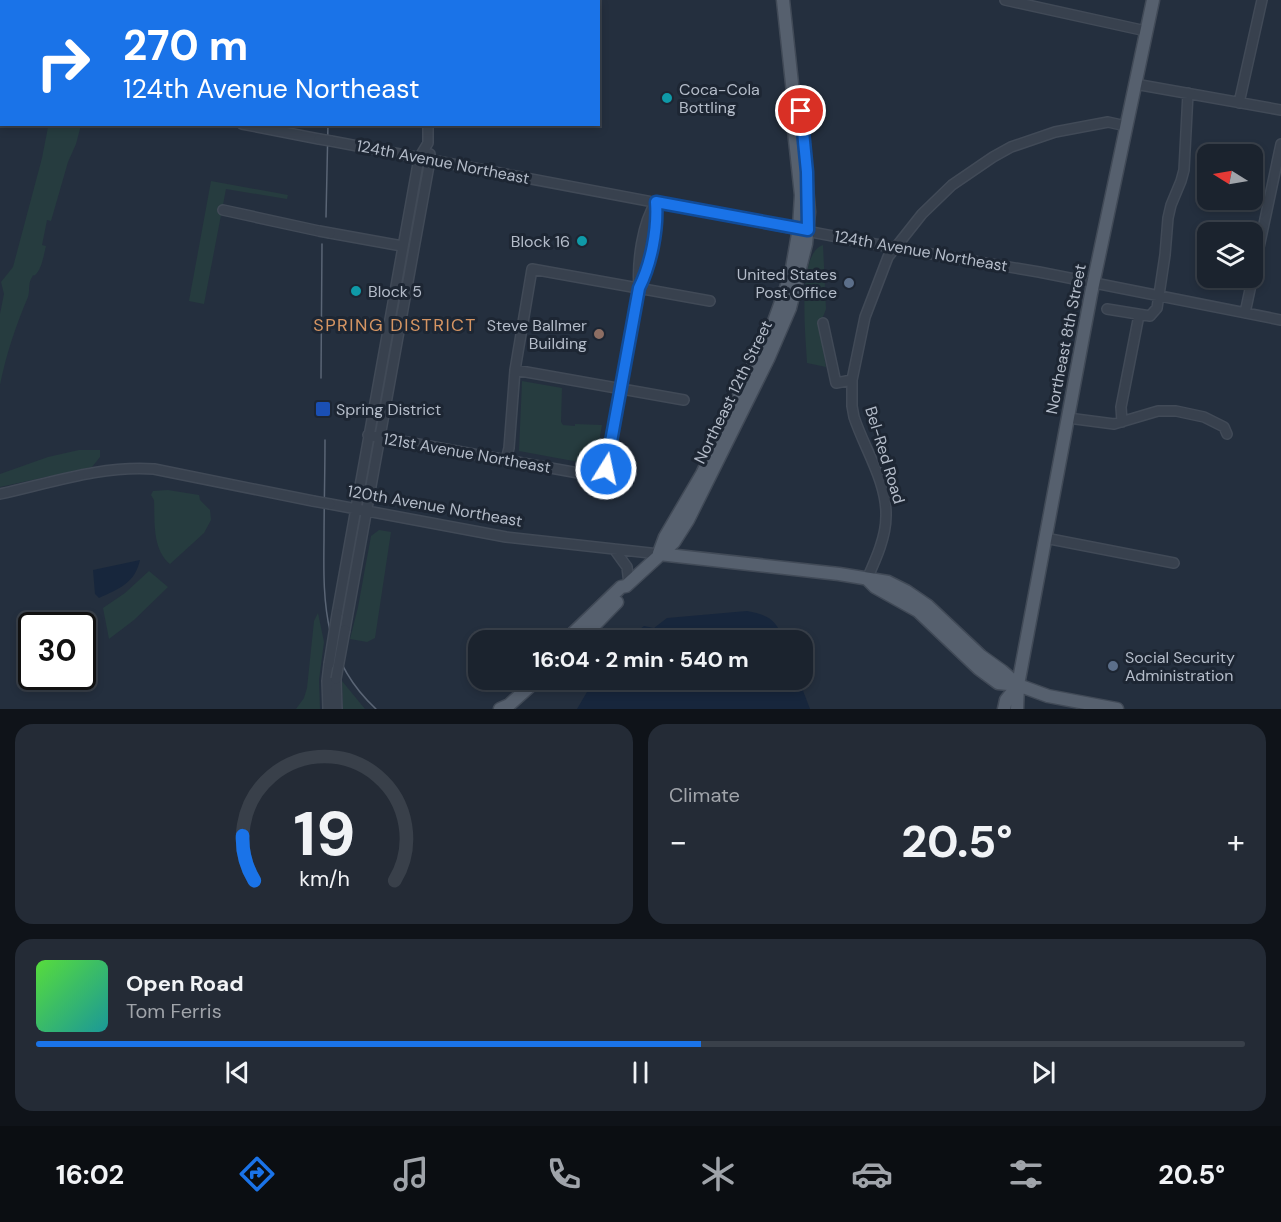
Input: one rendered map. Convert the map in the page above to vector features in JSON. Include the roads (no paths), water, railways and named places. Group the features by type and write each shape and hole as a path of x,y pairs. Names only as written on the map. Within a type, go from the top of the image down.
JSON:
{"main road":[{"path":"783,0 804,229"},
{"name":"Northeast 8th Street","path":"1017,709 1018,685 1093,283 1153,0"},
{"name":"Northeast 12th Street","path":"590,630 626,592 628,585 659,554 665,537 702,474 763,357 781,305 795,275 804,229"},
{"name":"120th Avenue Northeast","path":"659,554 879,579 888,582 918,598 981,656 1018,685 1048,696 1111,708"},
{"name":"Northeast 12th Street","path":"576,630 621,587 628,585"},
{"name":"Northeast 8th Street","path":"1004,709 1006,700 1018,685"},
{"path":"499,709 504,699 514,690"},
{"path":"499,709 509,705 526,690"}],"street":[{"path":"1005,0 1146,31"},
{"path":"1239,103 1262,0"},
{"path":"1135,84 1281,110"},
{"path":"1107,309 1150,316 1157,308 1171,205 1184,171 1188,93"},
{"name":"Bel-Red Road","path":"867,579 882,540 886,515 882,491 854,417 852,380 865,317 888,257 939,196 973,170 1002,152 1054,132 1108,122 1126,126"},
{"name":"124th Avenue Northeast","path":"252,126 1281,320"},
{"path":"337,709 336,679 430,160 428,126"},
{"path":"328,709 328,664 368,435 419,158 428,142"},
{"path":"1245,313 1281,144"},
{"path":"620,389 639,288 638,272 648,214 656,202"},
{"path":"223,210 402,246"},
{"path":"506,460 515,370 532,269 710,302"},
{"path":"1122,422 1121,407 1139,315"},
{"path":"823,323 836,383 852,380"},
{"path":"515,370 684,400"},
{"name":"121st Avenue Northeast","path":"368,435 595,476 602,474 606,469 620,389"},
{"path":"1068,418 1107,424 1158,411 1176,411 1215,422 1224,427 1227,435"},
{"name":"120th Avenue Northeast","path":"0,494 107,471 154,469 367,512 506,537 659,554"},
{"path":"1045,538 1174,563"},
{"path":"614,549 627,567 628,585"}],"water":[{"path":"140,560 138,568 125,584 99,598 95,594 93,570"},
{"path":"747,611 771,619 779,630 639,630 644,626 654,628 667,618"},
{"path":"588,690 803,690 810,709 577,709"}],"tram line":[{"path":"326,217 328,126"},
{"path":"321,378 322,244"},
{"path":"325,440 324,588 326,610 336,652 346,672 359,691 376,709"}],"place":[{"name":"Coca-Cola Bottling","path":"667,98"},
{"name":"Block 16","path":"582,241"},
{"name":"United States Post Office","path":"849,283"},
{"name":"Block 5","path":"356,291"},
{"name":"Steve Ballmer Building","path":"599,334"},
{"name":"Spring District","path":"323,409"},
{"name":"Social Security Administration","path":"1113,666"}],"district":[{"name":"SPRING DISTRICT","path":"395,325"}]}
